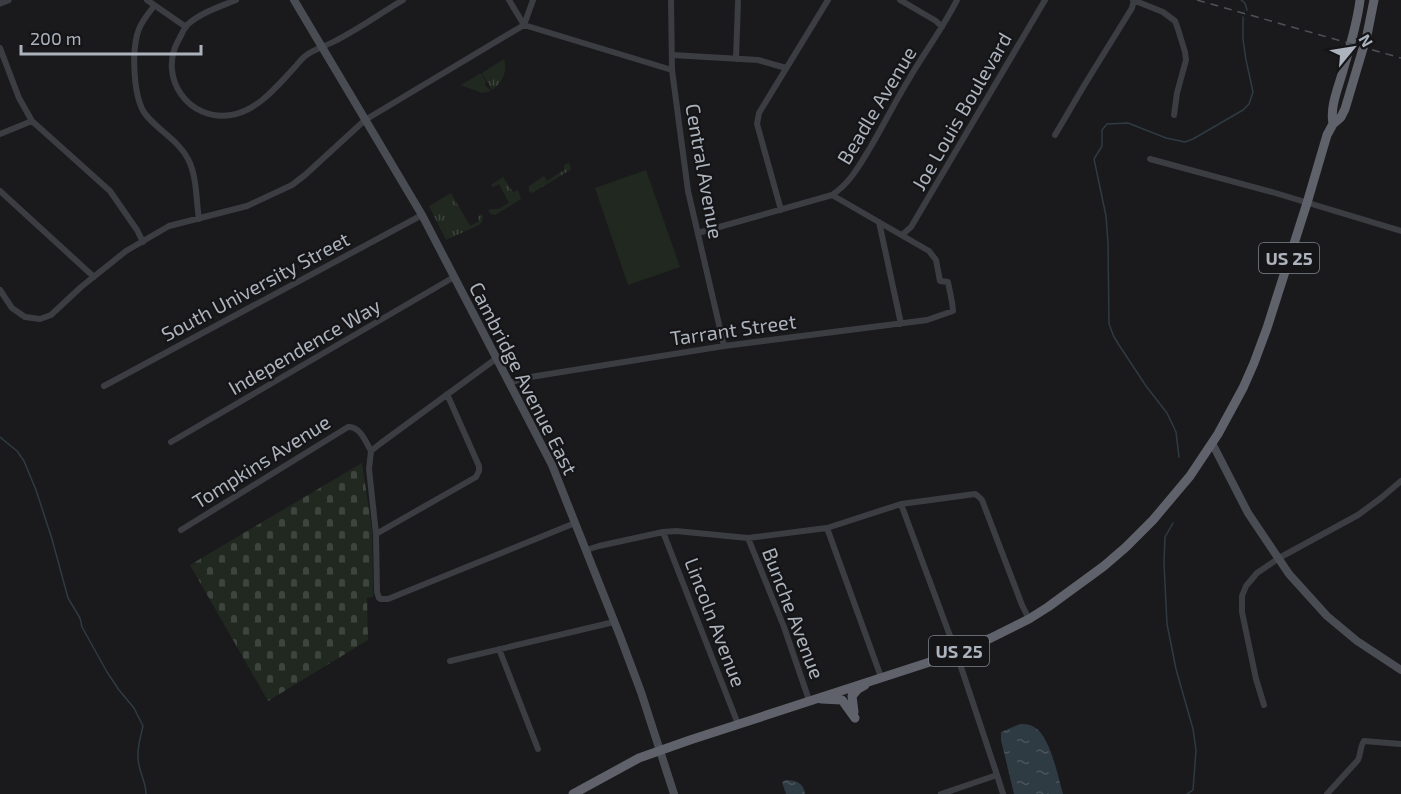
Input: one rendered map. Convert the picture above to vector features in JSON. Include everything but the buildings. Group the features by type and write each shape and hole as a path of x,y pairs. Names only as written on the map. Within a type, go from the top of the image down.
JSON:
{"highway":[{"name":"US 25","path":"1333,124 1331,114 1333,104 1360,0"},
{"name":"US 25","path":"573,794 639,758 956,652 991,638 1029,619 1075,589 1126,547 1173,497 1212,443 1234,405 1254,363 1307,204 1327,135 1345,109 1367,35 1374,0"},
{"path":"810,700 842,700 855,717 852,696 858,689 879,678"}],"main road":[{"name":"Cambridge Avenue East","path":"294,0 422,215 552,465 638,682 674,794"},
{"path":"1212,443 1248,513 1289,574 1327,616 1357,641 1401,670"}],"street":[{"path":"0,3 8,0"},
{"path":"147,0 186,27"},
{"path":"236,0 199,17 186,27 172,56 173,80 179,92 201,111 216,115 239,113 255,105 308,54 337,40 404,0"},
{"path":"509,0 524,25 672,70"},
{"path":"0,290 17,313 25,317 40,319 54,313 81,287 126,251 170,226 247,206 292,185 365,120 524,25 533,0"},
{"name":"Central Avenue","path":"671,0 672,70 688,191 724,346"},
{"path":"781,210 758,118 828,0"},
{"path":"900,0 936,21 942,27"},
{"name":"Beadle Avenue","path":"832,195 854,175 957,0"},
{"name":"Joe Louis Boulevard","path":"902,235 911,227 1045,0"},
{"path":"1055,135 1132,8 1133,0 1163,12 1175,21 1179,28 1186,60 1174,115"},
{"path":"736,59 738,2"},
{"path":"154,6 142,23 136,40 137,96 145,114 180,147 188,159 193,172 199,219"},
{"path":"0,48 19,98 32,121 110,192 143,242"},
{"path":"672,55 762,61 786,68"},
{"path":"0,134 32,121"},
{"path":"1150,159 1272,192 1401,231"},
{"path":"0,191 94,277"},
{"path":"698,233 832,195 902,235"},
{"name":"South University Street","path":"104,386 422,215"},
{"path":"879,222 901,324"},
{"name":"Tarrant Street","path":"510,383 524,378 724,346 927,320 953,311 948,282 940,281 936,260 932,254 926,248 902,235"},
{"name":"Independence Way","path":"171,442 454,277"},
{"path":"497,358 371,451 369,469 376,534 379,598 384,599 575,523"},
{"path":"376,534 478,475 479,466 447,394"},
{"name":"Tompkins Avenue","path":"181,530 348,427 356,428 371,451"},
{"path":"1264,705 1256,679 1241,602 1249,581 1279,558 1358,515 1401,481"},
{"path":"586,550 663,532 688,531 748,538 827,528 901,504 971,494 982,500 1029,619"},
{"path":"901,504 956,652 1003,794"},
{"path":"827,528 879,678"},
{"name":"Lincoln Avenue","path":"663,532 738,724"},
{"name":"Bunche Avenue","path":"748,538 784,627 810,700"},
{"path":"450,661 614,622"},
{"path":"499,649 538,749"},
{"path":"1327,794 1358,760 1364,741 1401,744"},
{"path":"940,794 997,775"}],"green space":[{"path":"504,59 503,77 492,90 482,73"},
{"path":"481,73 486,82 485,85 491,91 482,93 461,85"},
{"path":"569,163 570,170 534,192 529,191 529,186 544,176 547,181 564,170 564,165"},
{"path":"646,170 680,267 628,285 595,188"},
{"path":"503,177 513,192 518,190 521,199 495,215 491,214 488,211 491,209 498,209 509,203 499,184 493,187 491,185"},
{"path":"451,193 470,226 479,221 478,216 482,214 483,217 479,225 446,240 429,206"},
{"path":"362,463 372,530 373,597 367,598 368,640 268,701 190,565"}],"water":[{"path":"1020,724 1034,727 1045,738 1053,757 1063,794 1014,794 1001,732"},
{"path":"786,780 799,783 805,794 786,794 782,782"}],"waterway":[{"path":"1241,0 1245,3 1247,10"},
{"path":"1179,457 1176,432 1167,413 1119,345 1109,324 1106,216 1094,159 1102,146 1102,130 1107,124 1128,123 1166,138 1185,142 1243,110 1249,104 1253,92 1243,39 1243,17"},
{"path":"0,437 17,451 24,461 52,539 68,598 107,672 134,708 143,726 138,755 146,794"},
{"path":"1173,523 1165,537 1167,624 1196,750 1193,790 1187,794"}],"railway":[{"path":"1197,0 1401,58"}]}
